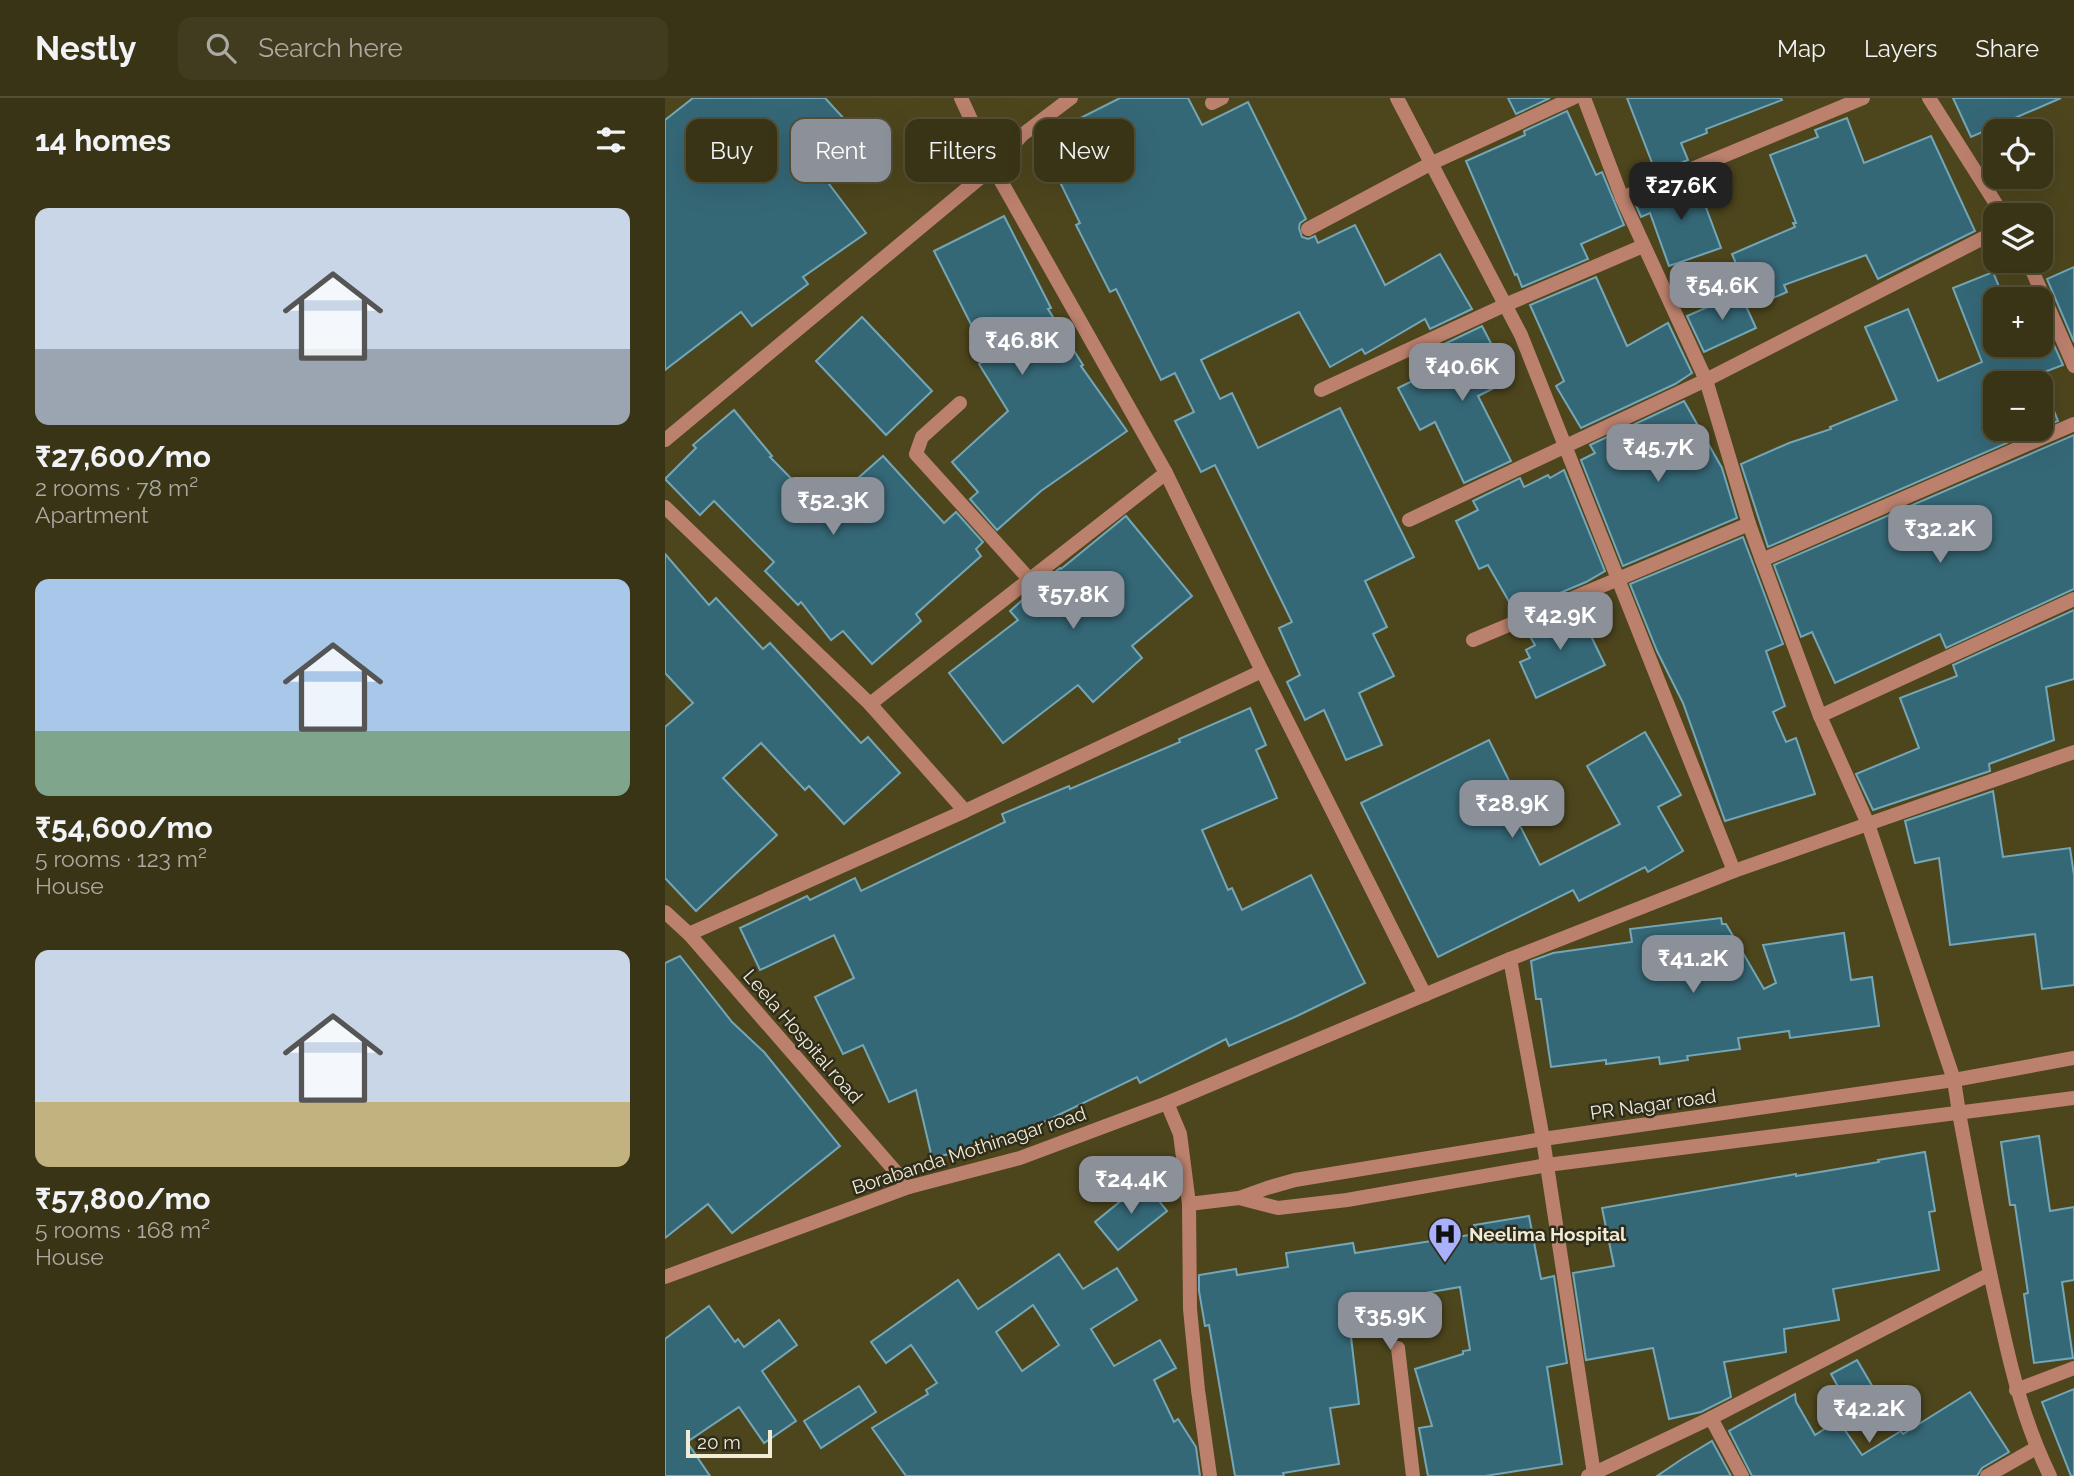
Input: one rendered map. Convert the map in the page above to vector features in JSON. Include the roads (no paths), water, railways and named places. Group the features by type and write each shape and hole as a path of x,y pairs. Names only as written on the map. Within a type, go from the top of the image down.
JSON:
{"street":[{"path":"961,98 971,119"},
{"path":"1020,137 1071,98"},
{"path":"1398,98 1521,335 1734,871"},
{"path":"1308,229 1430,164 1573,98"},
{"path":"1584,98 1622,198 1706,380 1762,560 1820,716 1868,824 1954,1080 1990,1274 2016,1390 2036,1448 2050,1476"},
{"path":"1622,198 1863,98"},
{"path":"1929,98 1995,203"},
{"path":"665,440 975,182"},
{"path":"1001,182 1165,473 1425,995"},
{"path":"1409,520 1706,380 1983,238"},
{"path":"1321,390 1505,305 1643,246"},
{"path":"2033,273 2074,366"},
{"path":"960,403 922,437 916,454 1030,580"},
{"path":"1762,560 2074,424"},
{"path":"870,704 1165,473"},
{"path":"665,507 870,704 965,811"},
{"path":"1473,640 1749,524"},
{"path":"1820,716 2074,599"},
{"path":"689,934 965,811 1262,671"},
{"name":"Borabanda Mothinagar road","path":"665,1277 909,1187 1020,1158 1167,1103 1510,959 1734,871 2073,755"},
{"name":"Leela Hospital road","path":"665,912 689,934 909,1187"},
{"path":"1510,959 1543,1139 1591,1475 1711,1418 1990,1274"},
{"name":"PR Nagar road","path":"1189,1205 1239,1198 1295,1180 1543,1139 1954,1080 2074,1058"},
{"name":"PR Nagar road","path":"1239,1198 1279,1208 1347,1200 1547,1166 2074,1098"},
{"path":"1167,1103 1179,1134 1189,1205 1190,1309 1210,1476"},
{"path":"1398,1348 1413,1476"},
{"path":"2016,1390 2074,1368"},
{"path":"1711,1418 1742,1476"},
{"path":"1987,1476 2036,1448"}],"place":[{"name":"Neelima Hospital","path":"1445,1264"}]}
